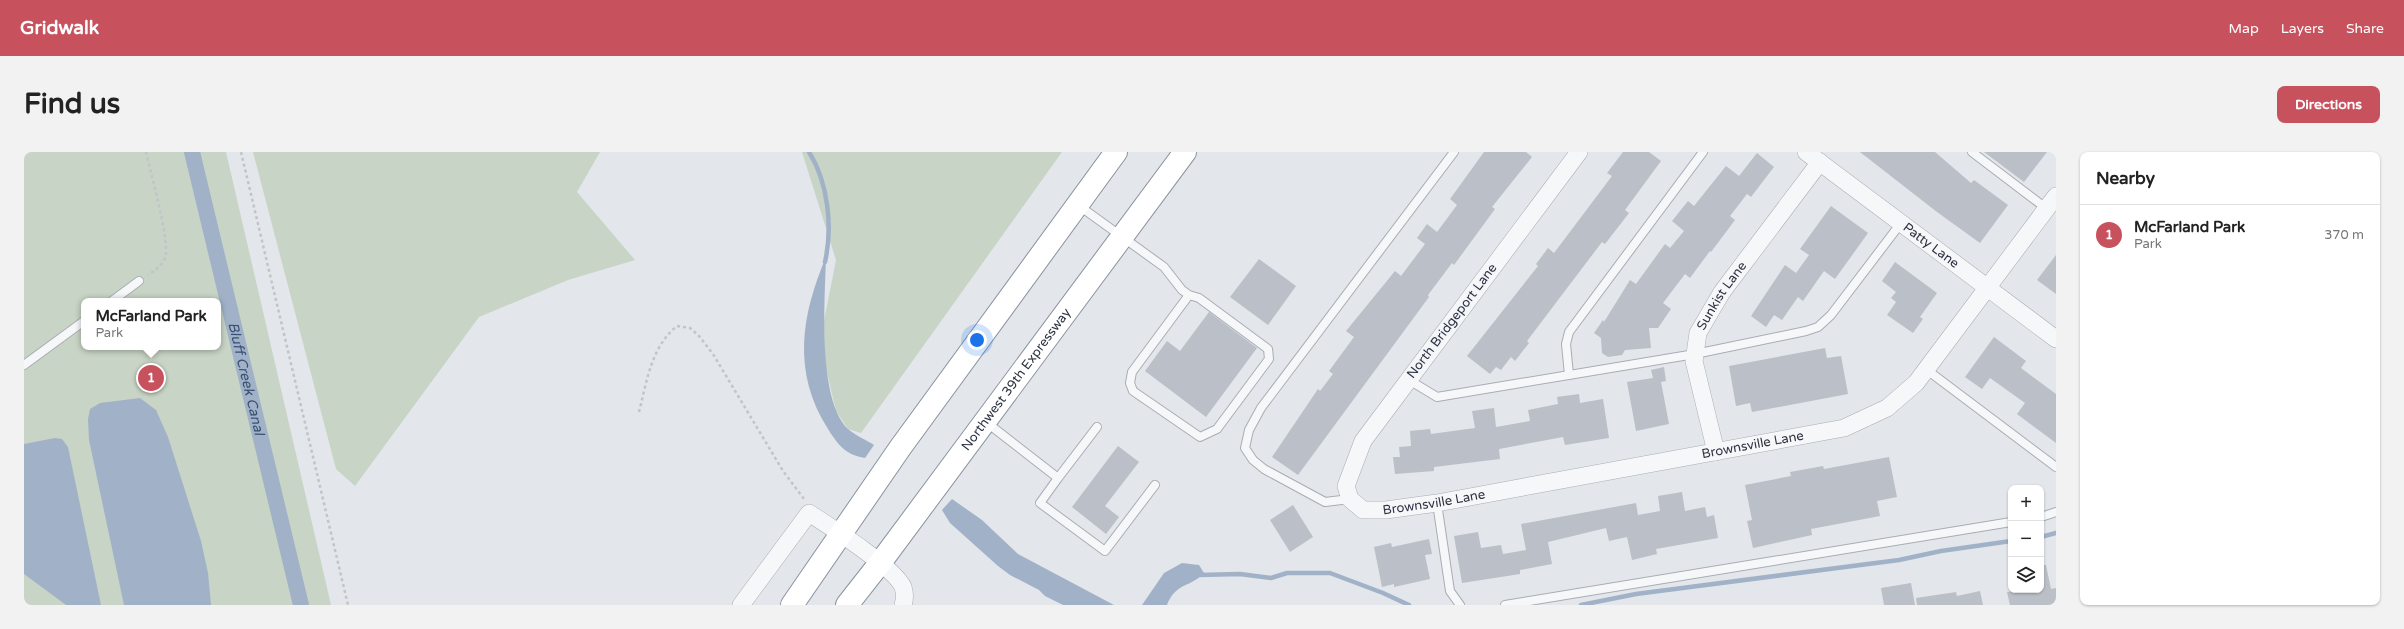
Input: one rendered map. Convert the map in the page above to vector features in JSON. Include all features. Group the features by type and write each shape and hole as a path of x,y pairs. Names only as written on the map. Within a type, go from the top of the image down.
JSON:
{"highway":[{"path":"792,605 840,533 1116,152"},
{"name":"Northwest 39th Expressway","path":"847,605 880,564 1185,152"}],"street":[{"name":"North Bridgeport Lane","path":"1350,499 1346,486 1364,441 1579,152"},
{"name":"Patty Lane","path":"1813,157 2056,339"},
{"name":"Sunkist Lane","path":"1716,452 1694,361 1698,333 1722,292 1813,157"},
{"name":"Brownsville Lane","path":"1350,499 1363,510 1386,510 1437,503 1844,428 1887,408 1916,383 2051,202"},
{"path":"741,605 809,513 840,533 880,564 902,586 905,599 903,605"}],"lane":[{"path":"1350,499 1325,502 1264,469 1253,460 1246,448 1249,430 1261,408 1454,152"},
{"path":"1569,375 1566,344 1569,332 1703,152"},
{"path":"1972,152 2051,202"},
{"path":"1077,205 1164,267 1189,295 1199,298 1268,349 1268,359 1217,429 1200,437 1133,391 1130,383 1132,372 1189,295"},
{"path":"1409,380 1437,397 1695,354 1806,331 1818,327 1831,315 1901,224"},
{"path":"116,298 139,281"},
{"path":"24,365 81,323"},
{"path":"1927,370 2056,466"},
{"path":"985,422 1058,478"},
{"path":"1096,427 1040,503 1105,551 1155,485"},
{"path":"1437,503 1450,591 1460,605"},
{"path":"2044,516 2056,512"},
{"path":"1505,605 2008,522"}],"path":[{"path":"139,281 156,270 166,257 165,238 146,152"},
{"path":"241,152 348,605"},
{"path":"639,412 655,353 668,333 677,326 690,328 699,336 722,368 778,464 805,500 809,513"}],"green space":[{"path":"24,152 226,152 331,605 24,605"},
{"path":"253,152 600,152 577,192 635,260 568,280 479,317 355,486 336,469"},
{"path":"802,152 1062,152 861,433 848,429 836,411 825,364 824,321 836,260"}],"water":[{"path":"826,257 824,322 827,372 831,395 838,415 848,429 874,445 865,458 858,457 848,452 835,440 817,408 809,386 805,365 804,344 806,322 817,279"},
{"path":"140,398 156,410 168,437 201,541 208,573 211,605 124,605 89,440 88,419 90,409 100,403"},
{"path":"55,438 62,439 68,447 101,605 66,605 24,574 24,444"},
{"path":"952,499 982,520 1018,554 1114,605 1063,605 1045,596 1039,590 1010,575 950,523 942,510"},
{"path":"1182,563 1199,565 1204,573 1199,578 1175,592 1167,605 1142,605 1164,573"}],"building":[{"path":"1484,152 1526,152 1532,157 1492,207 1495,209 1454,265 1452,263 1428,295 1429,297 1298,475 1272,457 1318,389 1320,391 1333,374 1329,371 1354,337 1346,331 1395,271 1401,276 1425,244 1417,238 1427,224 1437,232 1457,205 1450,199"},
{"path":"1623,152 1649,152 1661,161 1625,210 1629,213 1605,244 1602,242 1527,341 1529,343 1515,361 1511,357 1501,370 1496,367 1490,374 1467,356 1538,266 1536,264 1548,248 1554,253 1612,176 1607,173"},
{"path":"1860,152 1935,152 1971,183 1974,180 2008,205 1980,243 1937,212"},
{"path":"1984,152 2047,152 2024,182"},
{"path":"1757,153 1774,167 1751,197 1747,194 1730,216 1735,220 1690,278 1685,274 1663,303 1671,309 1658,328 1649,328 1651,348 1625,350 1622,355 1608,357 1602,353 1601,338 1594,333 1603,320 1604,322 1630,280 1636,284 1665,244 1670,248 1684,231 1672,221 1688,201 1694,206 1726,166 1739,176"},
{"path":"1831,206 1868,233 1835,279 1824,271 1803,301 1798,297 1782,320 1774,315 1766,327 1751,316 1785,265 1796,273 1809,255 1800,249"},
{"path":"2056,255 2056,294 2037,280"},
{"path":"1259,259 1296,286 1268,325 1230,297"},
{"path":"1895,262 1937,293 1920,317 1923,319 1913,333 1887,315 1896,302 1891,298 1896,292 1882,281"},
{"path":"1209,312 1257,348 1206,417 1145,371 1167,341 1180,351"},
{"path":"1994,337 2026,361 2021,368 2056,394 2056,443 2017,414 2025,403 1990,378 1982,389 1965,377"},
{"path":"1825,348 1827,358 1841,356 1848,394 1752,412 1750,403 1736,406 1729,366"},
{"path":"1664,367 1666,381 1661,382 1669,424 1636,431 1627,382 1653,378 1651,370"},
{"path":"1579,394 1580,403 1603,399 1609,438 1565,445 1563,437 1499,449 1500,459 1434,467 1434,471 1395,474 1393,457 1400,457 1399,447 1411,446 1410,431 1430,429 1431,434 1475,428 1472,411 1494,408 1496,427 1530,421 1528,410 1558,404 1557,397"},
{"path":"1118,446 1139,462 1105,506 1119,517 1106,534 1072,507"},
{"path":"1889,457 1897,497 1877,501 1880,516 1811,529 1812,535 1753,548 1747,521 1752,520 1745,485 1791,476 1790,472 1823,466 1824,469"},
{"path":"1682,492 1685,511 1705,507 1707,517 1714,515 1718,538 1656,549 1657,554 1632,560 1627,537 1609,541 1606,528 1548,542 1552,564 1520,570 1520,574 1462,583 1454,536 1478,532 1481,548 1501,545 1503,554 1526,550 1521,524 1636,503 1638,515 1660,511 1658,496"},
{"path":"1293,505 1313,537 1290,552 1270,520"},
{"path":"1429,539 1432,554 1425,555 1430,579 1394,587 1394,584 1382,587 1374,547 1391,543 1392,547"},
{"path":"2044,565 2046,565 2051,589 2056,588 2056,605 2010,605 2007,592 2044,593"},
{"path":"1911,583 1915,605 1884,605 1881,588"},
{"path":"1980,591 1983,605 1917,605 1916,598 1956,592 1957,596"}],"waterway":[{"name":"Bluff Creek Canal","path":"192,152 301,605"},
{"path":"809,152 821,177 825,191 829,234 825,262"},
{"path":"2044,536 2056,533"},
{"path":"1581,605 1636,594 1899,560 1941,551 2008,541"},
{"path":"1198,575 1240,574 1271,578 1287,573 1330,573 1383,593 1409,605"}],"place":[{"name":"McFarland Park","path":"151,378"}]}
